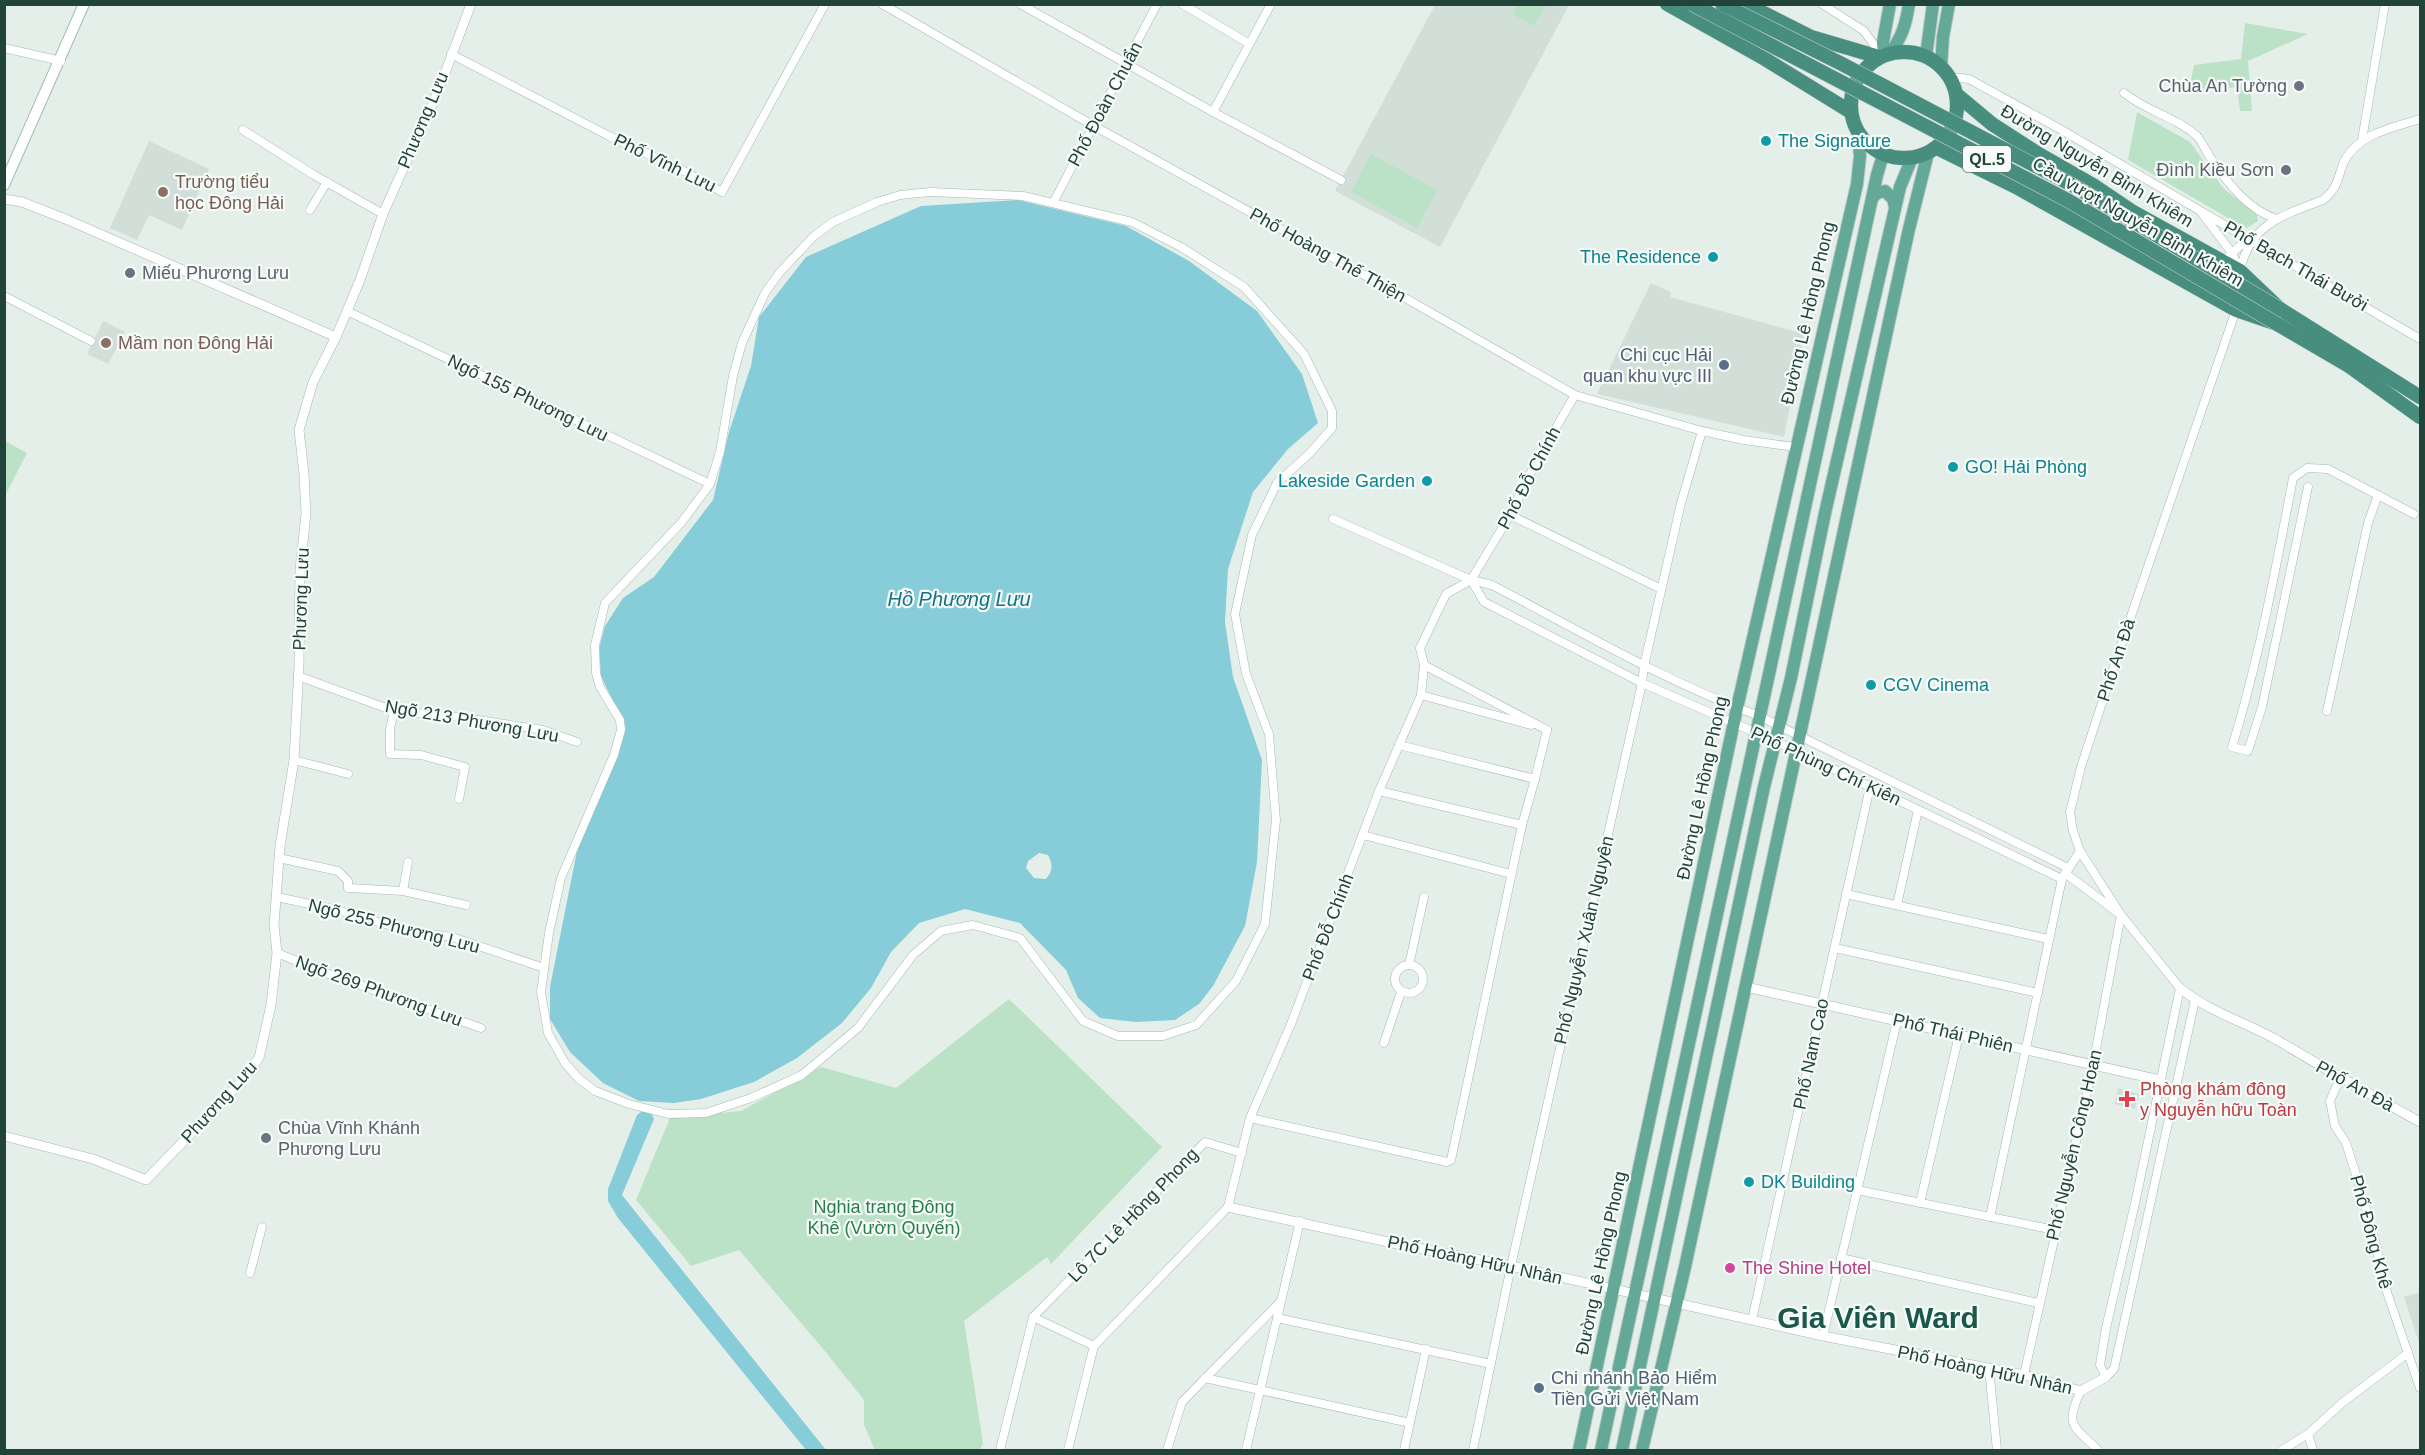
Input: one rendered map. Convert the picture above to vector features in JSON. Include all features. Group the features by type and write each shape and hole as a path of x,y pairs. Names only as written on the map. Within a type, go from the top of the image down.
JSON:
{"highway":[{"path":"1667,4 1765,59 1851,112"},
{"name":"Cầu vượt Nguyễn Bỉnh Khiêm","path":"1692,4 2069,201 2277,324"},
{"name":"Cầu vượt Nguyễn Bỉnh Khiêm","path":"1722,4 1850,68 2074,186 2280,309"},
{"path":"1746,4 1781,24 1811,37 1884,56 1914,53 1926,57 1945,72 1956,94 1957,109 1954,124 1947,137 1932,151 1912,158 1897,158 1883,154 1869,146 1858,133 1851,112 1851,96 1856,80 1866,67 1884,56"},
{"path":"1765,59 1781,58 1787,55 1793,46 1792,35 1781,24"},
{"name":"Đường Nguyễn Bỉnh Khiêm","path":"1956,94 1992,124 2133,212 2227,258"},
{"path":"2016,187 2008,169 2009,159 2014,153 2023,150 2037,153"},
{"name":"QL.5","path":"1932,151 2016,187 2236,310 2277,324 2349,366 2421,417"},
{"name":"QL.5","path":"2227,258 2280,309 2421,397"}],"main road":[{"path":"4,185 61,62 84,4"},
{"path":"1884,56 1883,42 1890,4"},
{"path":"1884,56 1900,40 1910,4"},
{"path":"1926,57 1933,4"},
{"path":"1945,72 1949,4"},
{"name":"Đường Lê Hồng Phong","path":"1579,1450 1737,708 1857,184 1860,156 1858,133"},
{"path":"1642,1450 1746,987 1884,344 1932,151"},
{"name":"Đường Lê Hồng Phong","path":"1600,1450 1883,154"},
{"path":"1622,1450 1775,741 1865,340 1900,187 1912,158"},
{"path":"1872,198 1877,192 1885,191 1893,199 1895,209"},
{"path":"1865,340 1884,344"}],"street":[{"name":"Phương Lưu","path":"4,1136 93,1159 146,1180 237,1086 259,1058 271,1005 277,953 274,925 279,858 294,760 300,570 306,514 299,430 313,382 336,337 373,247 383,214 439,88 471,4"},
{"name":"Phố Vĩnh Lưu","path":"451,54 609,136 680,168 722,192 825,4"},
{"name":"Phố Hoàng Thế Thiện","path":"882,4 1094,126 1393,291 1575,395 1702,431 1795,447"},
{"path":"1020,4 1213,112 1341,180"},
{"name":"Phố Đoàn Chuẩn","path":"1053,203 1157,4"},
{"path":"1182,4 1248,43"},
{"path":"1213,112 1248,43 1271,4"},
{"path":"1822,4 1864,31 1884,56"},
{"path":"2362,140 2385,4"},
{"path":"4,48 61,62"},
{"name":"Phố Bạch Thái Bưởi","path":"1945,72 1969,79 1991,91 2421,339"},
{"path":"2124,93 2136,103 2189,130 2204,145 2230,185 2259,210 2277,219"},
{"path":"2240,271 2242,258 2261,229 2277,219 2324,200 2330,195 2351,151 2362,140 2421,119"},
{"path":"243,130 383,214"},
{"path":"310,210 327,182"},
{"path":"930,192 1023,196 1053,203 1132,222 1181,247 1244,287 1304,354 1332,411 1332,428 1310,453 1276,483 1251,535 1235,614 1246,674 1269,734 1276,820 1265,924 1236,981 1196,1025 1163,1036 1118,1036 1083,1021 1020,938 973,925 941,931 913,955 858,1028 802,1075 751,1098 706,1113 668,1114 629,1104 595,1090 572,1071 555,1046 544,1019 541,992 549,933 561,878 614,755 621,730 620,720 600,687 596,672 595,645 605,603 681,523 710,484 720,452 733,376 742,344 765,292 780,272 813,237 833,222 877,202 900,195 930,192"},
{"path":"4,199 22,202 68,220 336,337"},
{"path":"2198,209 2227,258 2242,244 2252,240"},
{"path":"4,296 91,341"},
{"name":"Phố An Đà","path":"2236,310 2120,648 2075,789 2070,812 2073,831 2080,851 2121,915 2180,988 2195,1000 2275,1040 2303,1058 2421,1122"},
{"name":"Ngõ 155 Phương Lưu","path":"346,311 710,484"},
{"name":"Phố Đỗ Chính","path":"1068,1450 1094,1346 1228,1207 1250,1118 1291,1024 1379,791 1421,695 1424,665 1420,648 1446,594 1471,580 1510,515 1536,462 1575,395"},
{"name":"Phố Nguyễn Xuân Nguyên","path":"1473,1450 1511,1266 1661,589 1681,503 1702,431"},
{"path":"2308,487 2262,707 2248,751 2232,747 2265,618 2293,478 2307,468 2328,469 2414,514"},
{"path":"2327,711 2368,523 2378,495"},
{"path":"1510,515 1661,589"},
{"name":"Phố Phùng Chí Kiên","path":"1333,519 1471,580 1492,585 1644,666 1779,725 1913,791 2065,873"},
{"name":"Phố Phùng Chí Kiên","path":"1471,580 1484,602 1642,683 1756,732 1909,806 2065,873"},
{"path":"1424,665 1547,730"},
{"name":"Ngõ 213 Phương Lưu","path":"298,676 394,711 459,717 543,730 577,742"},
{"path":"1421,695 1547,730"},
{"path":"394,711 390,729 390,754 422,754 465,767 459,799"},
{"path":"1250,1118 1447,1162 1451,1160 1511,874 1547,730"},
{"path":"1399,745 1535,779"},
{"path":"294,760 348,774"},
{"name":"Phố Nam Cao","path":"1752,1320 1870,787"},
{"path":"1379,791 1522,825"},
{"path":"1909,806 1913,791"},
{"path":"1897,905 1918,810"},
{"path":"1363,835 1511,874"},
{"path":"1990,1217 2048,939 2065,873 2080,851"},
{"path":"279,858 338,871 348,881 348,888 403,891 466,905"},
{"path":"403,891 408,862"},
{"path":"2065,873 2121,915"},
{"path":"1846,894 2048,939"},
{"name":"Ngõ 255 Phương Lưu","path":"277,897 337,910 409,931 452,937 544,968"},
{"path":"1409,965 1424,897"},
{"name":"Phố Nguyễn Công Hoan","path":"2024,1375 2038,1303 2093,1065 2121,915"},
{"path":"1834,948 2038,993"},
{"name":"Ngõ 269 Phương Lưu","path":"277,953 324,973 481,1028"},
{"path":"1409,965 1418,969 1423,981 1415,992 1401,992 1395,985 1395,975 1400,967 1409,965"},
{"name":"Phố Thái Phiên","path":"1746,987 2160,1080"},
{"path":"2180,988 2136,1199 2106,1328 2100,1365 2106,1377 2114,1370 2195,1000"},
{"path":"1384,1043 1401,992"},
{"path":"1824,1336 1897,1021"},
{"path":"1920,1203 1959,1035"},
{"name":"Phố Đông Khê","path":"2343,1078 2336,1086 2330,1101 2335,1126 2346,1143 2378,1248 2381,1275 2421,1388"},
{"name":"Lô 7C Lê Hồng Phong","path":"1000,1450 1034,1317 1204,1142 1242,1153"},
{"path":"1857,1190 2055,1230"},
{"name":"Phố Hoàng Hữu Nhân","path":"1228,1207 1511,1266 1824,1336 2024,1375 2081,1391 2106,1377"},
{"path":"1246,1450 1258,1390 1300,1221"},
{"path":"250,1273 262,1227"},
{"path":"1841,1258 2038,1303"},
{"path":"1167,1450 1182,1402 1281,1301"},
{"path":"1034,1317 1094,1346"},
{"path":"1277,1318 1491,1364"},
{"path":"1404,1450 1426,1349"},
{"path":"2282,1450 2308,1434 2342,1403 2408,1353"},
{"path":"1989,1368 1997,1450"},
{"path":"1205,1378 1410,1423"},
{"path":"2081,1391 2073,1407 2072,1420 2080,1436 2097,1450"},
{"path":"2308,1434 2313,1450"}],"shaded area":[{"path":"1435,5 1569,5 1440,247 1335,191"},
{"name":"Trường tiểu học Đông Hải","path":"149,141 209,169 182,230 149,215 137,240 110,228"},
{"path":"1651,283 1671,292 1670,297 1804,334 1784,437 1597,394"},
{"name":"Mầm non Đông Hải","path":"103,321 125,332 108,364 87,354"},
{"name":"Phòng khám đông y Nguyễn hữu Toàn","path":"2118,1088 2139,1094 2135,1109 2115,1104"},
{"path":"2420,1292 2420,1346 2404,1297"}],"green space":[{"path":"1517,4 1546,5 1534,26 1512,14"},
{"path":"2245,23 2308,34 2248,61 2252,111 2240,111 2237,87 2204,90 2190,86 2194,65 2241,59"},
{"path":"2137,112 2190,142 2223,188 2257,215 2258,221 2247,228 2242,226 2128,160"},
{"path":"1371,154 1437,190 1417,228 1351,192"},
{"path":"5,441 27,453 5,496"},
{"name":"Nghia trang Đông Khê (Vườn Quyến)","path":"1009,999 1162,1147 1051,1264 1047,1257 964,1321 983,1443 980,1450 875,1450 864,1425 864,1400 739,1250 691,1266 636,1200 670,1118 741,1111 821,1067 896,1088"}],"water":[{"name":"Hồ Phương Lưu","path":"1018,200 1126,226 1189,261 1257,311 1302,374 1318,423 1288,449 1253,492 1228,569 1225,622 1233,677 1262,760 1257,862 1245,926 1213,986 1199,1004 1175,1020 1136,1022 1100,1018 1078,998 1066,970 1020,923 965,909 919,923 891,952 871,988 842,1023 797,1058 754,1082 701,1099 674,1103 639,1101 603,1083 570,1052 550,1019 550,987 577,851 626,728 601,676 599,649 605,626 623,598 654,577 713,500 729,432 751,366 759,317 806,257 921,206","holes":["1039,853 1048,855 1051,862 1048,876 1046,879 1034,878 1026,868 1028,861"]},
{"path":"645,1109 650,1111 654,1119 622,1195 826,1450 806,1450 618,1218 608,1201 608,1189 637,1115"}],"place":[{"name":"Chùa An Tường","path":"2299,86"},
{"name":"The Signature","path":"1766,141"},
{"name":"Đình Kiều Sơn","path":"2286,170"},
{"name":"Trường tiểu học Đông Hải","path":"163,192"},
{"name":"The Residence","path":"1713,257"},
{"name":"Miếu Phương Lưu","path":"130,273"},
{"name":"Mầm non Đông Hải","path":"106,343"},
{"name":"Chi cục Hải quan khu vực III","path":"1724,365"},
{"name":"GO! Hải Phòng","path":"1953,467"},
{"name":"Lakeside Garden","path":"1427,481"},
{"name":"CGV Cinema","path":"1871,685"},
{"name":"Phòng khám đông y Nguyễn hữu Toàn","path":"2127,1099"},
{"name":"Chùa Vĩnh Khánh Phương Lưu","path":"266,1138"},
{"name":"DK Building","path":"1749,1182"},
{"name":"The Shine Hotel","path":"1730,1268"},
{"name":"Chi nhánh Bảo Hiểm Tiền Gửi Việt Nam","path":"1539,1388"}],"district":[{"name":"Gia Viên Ward","path":"1878,1318"}]}
